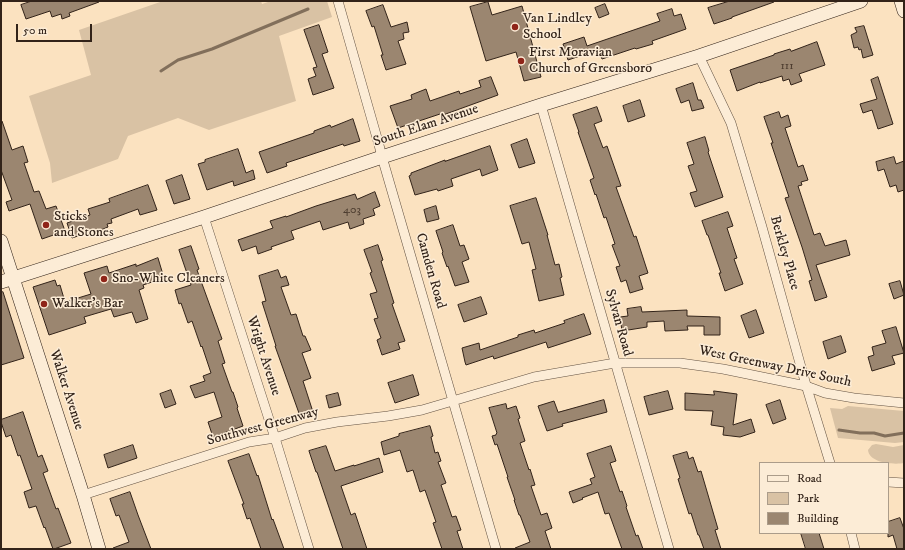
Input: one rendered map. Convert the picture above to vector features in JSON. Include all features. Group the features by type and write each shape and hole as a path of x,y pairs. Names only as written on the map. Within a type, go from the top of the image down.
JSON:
{"street":[{"name":"Camden Road","path":"338,1 496,549"},
{"name":"South Elam Avenue","path":"7,280 204,217 541,105 699,56 861,1"},
{"path":"901,1 904,11"},
{"name":"Berkley Place","path":"699,56 731,123 764,234 806,386 830,462"},
{"name":"Sylvan Road","path":"541,105 669,549"},
{"name":"Wright Avenue","path":"204,217 309,549"},
{"name":"Walker Avenue","path":"1,241 7,280 83,495 99,549"},
{"name":"West Greenway Drive South","path":"453,401 534,377 615,363 680,363 723,369 806,386 825,393 904,403"},
{"name":"Southwest Greenway","path":"83,495 249,442 275,438 305,428 337,422 422,410 453,401"},
{"path":"889,482 904,483"},
{"path":"851,534 855,549"}],"green space":[{"path":"163,1 261,1 262,4 271,1 327,1 332,17 279,36 296,101 209,130 178,118 128,136 118,159 52,183 50,163 29,96 91,75 79,30"},
{"path":"848,406 904,411 904,442 895,443 838,438 830,408 842,409"},
{"path":"876,444 893,447 904,445 904,463 894,464 873,458 869,454 868,450 872,445"}],"building":[{"path":"32,1 99,2 69,13 70,16 62,19 61,14 52,17 50,11 26,19 21,5"},
{"path":"730,1 774,2 714,24 708,8"},
{"path":"488,2 492,15 522,6 541,77 524,81 516,52 486,61 470,7"},
{"path":"605,4 609,14 599,18 595,8"},
{"path":"383,5 391,27 407,22 409,32 403,33 404,39 398,41 406,64 386,70 374,26 372,27 366,11"},
{"path":"672,9 674,16 681,14 686,29 652,41 653,44 635,48 602,59 598,50 568,60 563,44 584,37 587,46 660,21 657,14"},
{"path":"319,25 328,52 322,54 334,88 313,95 308,79 316,76 313,68 317,67 304,30"},
{"path":"864,26 873,55 863,58 861,49 859,50 858,47 854,48 851,35 857,32 855,28"},
{"path":"817,42 825,65 799,74 802,81 791,85 789,79 783,81 782,76 760,82 737,91 730,70 774,54 790,49 791,51"},
{"path":"491,77 498,95 443,115 443,113 398,128 390,106 412,99 411,95 426,89 430,101 459,91 460,94 481,87 479,81"},
{"path":"878,77 893,124 878,129 872,110 863,113 860,104 877,99 871,80"},
{"path":"693,83 698,100 701,100 704,108 692,111 689,100 681,103 676,89"},
{"path":"640,100 645,116 628,122 623,106"},
{"path":"597,107 602,121 594,124 603,148 607,146 621,186 616,187 634,237 636,236 648,273 639,276 643,289 630,293 626,280 621,282 616,267 620,266 612,245 615,244 606,217 604,218 590,180 594,178 573,115"},
{"path":"779,112 781,118 788,115 791,126 785,128 798,167 803,165 808,180 801,182 802,185 798,186 814,235 820,233 825,246 846,240 850,255 816,265 827,297 815,301 809,281 812,280 785,198 789,197 764,117"},
{"path":"353,119 360,141 344,146 343,144 286,163 287,166 267,173 259,152 314,133 314,131 330,125 331,127"},
{"path":"1,121 12,150 23,146 28,162 24,163 34,192 39,191 46,209 56,206 65,231 42,239 30,204 9,211 6,202 12,200 1,170"},
{"path":"705,137 708,152 723,197 695,207 690,193 697,191 688,166 694,164 687,143"},
{"path":"527,139 535,163 519,168 511,145"},
{"path":"490,146 498,170 482,176 480,169 451,179 453,186 438,191 437,189 415,195 409,176 411,173 445,160"},
{"path":"238,149 246,173 253,170 255,179 234,186 233,181 207,190 198,164 205,162 205,160"},
{"path":"894,157 896,164 904,161 904,190 898,192 896,185 890,187 884,169 878,171 876,162"},
{"path":"182,175 190,199 174,204 166,181"},
{"path":"148,185 157,210 140,215 138,209 111,219 112,223 107,224 108,227 96,232 95,230 72,238 67,223 90,215 88,209 110,202 109,199"},
{"path":"375,192 380,206 373,209 375,215 363,219 364,224 350,229 348,222 323,230 320,221 291,231 294,239 271,247 272,249 258,254 256,246 242,251 238,240 273,228 270,221 355,194 357,199"},
{"path":"536,198 548,235 555,265 559,264 562,277 560,278 564,295 539,301 532,270 536,269 529,242 522,244 510,206"},
{"path":"436,206 439,219 427,222 424,210"},
{"path":"728,212 733,226 727,228 737,258 734,259 743,284 725,291 719,273 721,273 702,221"},
{"path":"453,225 460,246 464,245 469,259 462,262 469,282 455,286 442,253 443,252 436,231"},
{"path":"378,245 383,260 381,261 394,303 392,304 405,341 398,343 400,349 382,355 377,340 381,338 374,319 378,318 370,294 377,292 364,250"},
{"path":"191,246 199,269 197,270 222,339 218,341 225,363 222,364 233,392 243,426 213,437 208,422 222,417 214,392 195,398 190,386 205,381 203,376 211,373 192,321 188,323 181,303 179,304 175,290 191,285 179,250"},
{"path":"158,258 164,278 143,285 144,288 139,290 148,319 136,323 132,312 114,317 111,309 84,317 86,323 49,335 33,287 55,280 57,286 60,285 65,302 91,294 84,273 107,266 109,273 136,264 136,266"},
{"path":"278,270 281,278 286,276 289,285 281,287 291,315 296,314 303,336 305,336 311,350 302,353 311,378 303,381 313,412 300,416 275,346 262,302 266,301 259,276"},
{"path":"900,281 904,295 894,299 889,284"},
{"path":"3,292 24,358 1,365 1,293"},
{"path":"481,297 487,314 464,322 458,305"},
{"path":"641,307 642,312 687,310 687,316 720,317 720,335 704,335 704,326 687,326 688,330 665,331 664,321 647,322 647,327 622,331 620,317 628,316 627,309"},
{"path":"756,310 764,333 749,338 741,316"},
{"path":"584,314 591,334 548,348 546,342 494,359 493,356 466,365 462,348 479,343 480,350 518,337 518,335 534,330 535,333 565,323 564,321"},
{"path":"896,327 904,353 892,356 895,364 872,371 868,357 874,355 872,347 886,343 882,331"},
{"path":"841,336 846,352 828,359 823,342"},
{"path":"413,375 419,395 395,403 388,383"},
{"path":"171,390 176,404 165,408 160,394"},
{"path":"668,391 673,409 649,415 644,397"},
{"path":"714,391 737,394 733,425 751,419 755,432 740,437 723,435 724,427 711,425 713,411 685,410 685,393 714,395"},
{"path":"338,393 341,405 329,408 326,396"},
{"path":"604,400 607,412 562,424 563,426 547,431 538,406 554,401 558,412"},
{"path":"780,400 786,419 773,424 766,405"},
{"path":"506,404 507,409 516,406 520,418 518,419 525,441 520,443 535,485 531,486 541,515 547,513 552,528 545,531 551,549 515,549 530,542 519,515 497,444 495,445 492,436 496,435 497,433 489,408"},
{"path":"23,412 38,457 42,455 48,471 43,473 56,509 58,508 71,543 54,549 36,506 29,508 24,492 32,489 11,435 6,437 1,422 1,420"},
{"path":"430,426 435,453 438,452 441,461 438,462 446,483 441,485 452,517 456,516 461,530 457,531 463,549 442,549 433,523 436,522 425,490 420,492 413,470 407,472 400,450 384,455 381,442 399,436 399,434"},
{"path":"133,445 137,458 108,468 104,455"},
{"path":"326,446 335,471 379,458 383,472 341,486 351,515 355,513 367,549 343,549 309,451"},
{"path":"611,446 616,461 610,463 620,492 622,491 636,536 638,535 643,549 622,549 609,513 605,514 598,492 573,503 569,492 592,484 590,479 595,477 587,454"},
{"path":"687,452 689,459 693,457 698,472 701,471 718,529 715,530 721,549 704,549 691,513 689,514 678,479 680,478 673,456"},
{"path":"249,454 257,476 258,475 272,520 273,519 284,549 261,549 250,518 247,519 242,504 244,504 228,461"},
{"path":"130,492 151,549 113,548 129,542 119,515 116,516 110,499"},
{"path":"900,518 904,529 904,549 897,549 893,535 888,537 889,522"},
{"path":"801,534 819,534 824,549 806,549"}],"waterway":[{"path":"161,71 178,60 212,49 308,9"},
{"path":"839,430 874,433 885,436 904,433"}],"place":[{"name":"Van Lindley School","path":"515,27"},
{"name":"First Moravian Church of Greensboro","path":"521,61"},
{"name":"Sticks and Stones","path":"46,225"},
{"name":"Sno-White Cleaners","path":"104,279"},
{"name":"Walker's Bar","path":"44,304"}]}
